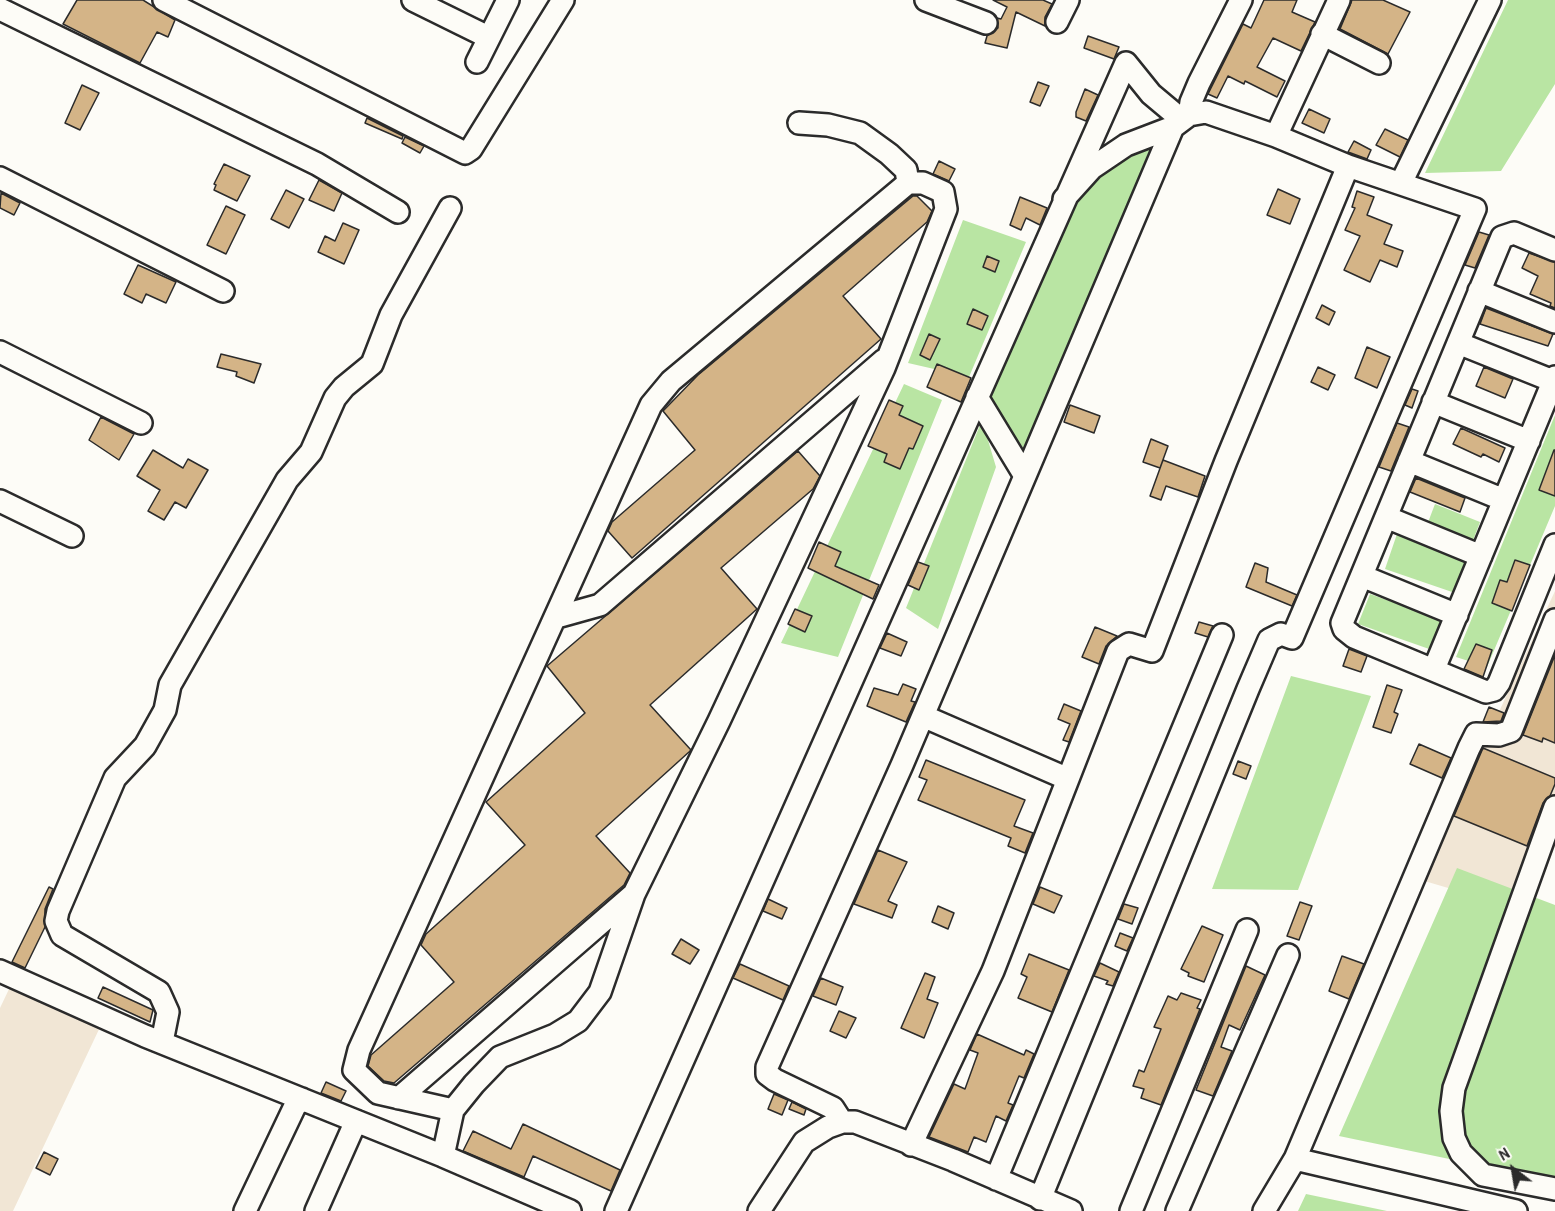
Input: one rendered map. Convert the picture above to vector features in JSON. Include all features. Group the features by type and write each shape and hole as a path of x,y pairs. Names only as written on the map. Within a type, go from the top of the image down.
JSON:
{"street":[{"path":"164,0 465,153 471,149 563,0"},
{"path":"477,62 508,0"},
{"path":"926,0 986,23"},
{"path":"1057,22 1068,0"},
{"path":"842,1122 833,1108 766,1074 767,1067 923,716 1025,476 1181,121 1241,0"},
{"path":"1276,136 1339,0"},
{"path":"1401,183 1490,0"},
{"path":"422,2 488,37"},
{"path":"0,9 318,164 398,212"},
{"path":"1322,34 1379,63"},
{"path":"616,1211 1126,63 1151,94 1181,121"},
{"path":"1040,1198 1269,640 1281,634 1292,638 1475,209 1348,166 1276,136 1206,111 1126,145 1092,168 1064,199"},
{"path":"799,123 828,124 860,133 890,153 906,170 908,183"},
{"path":"911,1145 993,971 1118,651 1129,644 1152,651 1226,461 1348,166"},
{"path":"0,178 223,291"},
{"path":"443,1156 453,1110 474,1084 500,1058 555,1035 578,1021 600,992 634,894 719,721 890,354 946,209 943,192 923,183 908,183 671,381 651,405 359,1050 354,1070 378,1093 453,1110"},
{"path":"162,1042 168,1012 159,992 62,935 56,921 58,911 115,778 145,746 165,710 170,685 287,480 311,452 335,398 344,387 372,364 391,315 450,208"},
{"path":"1555,250 1515,233 1502,237 1342,623 1344,629 1354,637 1486,692 1494,690 1499,683 1555,545"},
{"path":"1479,291 1555,322"},
{"path":"1434,669 1554,379 1458,343"},
{"path":"0,352 141,423"},
{"path":"557,617 600,605 890,354"},
{"path":"977,396 1025,476"},
{"path":"1433,402 1529,441"},
{"path":"1409,461 1504,500"},
{"path":"0,501 72,536"},
{"path":"1386,517 1481,556"},
{"path":"1362,576 1456,615"},
{"path":"1263,1211 1295,1159 1469,748 1476,734 1499,735 1511,731 1555,620"},
{"path":"996,1179 1222,635"},
{"path":"923,716 1068,779"},
{"path":"1555,807 1454,1088 1450,1111 1454,1137 1461,1153 1483,1174 1555,1189"},
{"path":"399,1098 634,894"},
{"path":"1131,1211 1246,930"},
{"path":"1177,1211 1288,955"},
{"path":"0,971 162,1042 443,1156 570,1211"},
{"path":"245,1211 295,1106 302,1099"},
{"path":"316,1211 356,1121"},
{"path":"759,1211 804,1142 821,1130 842,1122 855,1122 1071,1211"},
{"path":"1295,1159 1516,1211"}],"shaded area":[{"path":"1555,591 1555,846 1530,912 1421,880"},
{"path":"10,987 102,1023 13,1211 0,1211 0,1008"}],"green space":[{"path":"1508,0 1555,0 1555,84 1501,171 1425,173"},
{"path":"1165,133 1024,449 983,393 1070,199 1101,170"},
{"path":"963,220 1026,242 969,377 908,363"},
{"path":"904,384 942,400 838,657 781,643"},
{"path":"1555,415 1555,506 1487,667 1456,657"},
{"path":"982,420 996,467 938,629 906,608"},
{"path":"1435,504 1480,522 1472,543 1427,525"},
{"path":"1397,534 1467,559 1455,593 1385,569"},
{"path":"1370,594 1443,620 1432,650 1358,624"},
{"path":"1291,676 1371,696 1298,890 1212,889"},
{"path":"1457,868 1555,905 1555,1181 1339,1136"},
{"path":"1306,1194 1387,1211 1298,1211"}],"building":[{"path":"77,0 143,0 175,20 168,37 157,32 140,63 63,24"},
{"path":"993,0 1043,0 1052,4 1045,17 1045,26 1016,12 1007,48 985,43 987,36 998,28 997,18 1001,19 1007,7"},
{"path":"1264,0 1297,0 1292,12 1315,22 1301,51 1273,38 1257,67 1285,81 1277,97 1245,81 1244,84 1228,76 1217,98 1208,94 1243,24 1251,28"},
{"path":"1352,0 1383,0 1410,12 1388,54 1340,29"},
{"path":"1088,36 1119,47 1114,59 1084,48"},
{"path":"1038,82 1049,86 1040,106 1030,102"},
{"path":"82,85 99,93 80,130 65,123"},
{"path":"1085,89 1098,95 1086,121 1076,117"},
{"path":"1309,109 1330,119 1324,133 1302,123"},
{"path":"367,118 403,136 402,139 365,123"},
{"path":"1385,129 1408,140 1400,157 1376,145"},
{"path":"405,137 424,146 420,153 402,143"},
{"path":"1354,141 1371,150 1367,159 1348,152"},
{"path":"939,161 955,169 949,181 933,174"},
{"path":"224,164 250,176 237,201 214,190 216,185 214,184"},
{"path":"319,180 342,193 334,211 309,200"},
{"path":"1278,189 1300,199 1290,224 1267,215"},
{"path":"286,190 304,199 289,228 271,219"},
{"path":"1357,191 1374,197 1367,215 1392,225 1384,244 1403,251 1397,267 1380,260 1370,282 1344,270 1360,236 1345,230 1355,208 1352,207"},
{"path":"1,193 20,203 14,215 0,208"},
{"path":"913,196 917,196 932,211 927,222 843,296 881,339 632,558 608,531 612,522 695,450 663,411 698,375"},
{"path":"1020,197 1047,208 1040,225 1026,218 1021,230 1010,225"},
{"path":"226,206 245,215 226,254 207,245"},
{"path":"343,223 359,230 344,264 318,252 325,236 335,241"},
{"path":"1479,232 1489,235 1475,268 1465,265"},
{"path":"1529,253 1555,262 1555,308 1550,306 1551,303 1530,294 1538,276 1522,268"},
{"path":"987,256 999,261 995,272 983,267"},
{"path":"138,265 176,282 166,303 146,294 142,303 124,294"},
{"path":"1322,305 1335,312 1329,325 1316,318"},
{"path":"1486,308 1553,334 1548,346 1480,324"},
{"path":"973,309 988,316 982,330 967,324"},
{"path":"929,334 940,339 930,360 920,355"},
{"path":"1367,347 1390,357 1377,388 1355,378"},
{"path":"221,354 261,364 254,383 236,376 237,372 217,367"},
{"path":"937,364 971,378 961,402 927,387"},
{"path":"1318,367 1335,375 1328,390 1311,382"},
{"path":"1484,367 1513,379 1505,398 1476,386"},
{"path":"1412,389 1418,391 1412,408 1405,405"},
{"path":"889,400 903,406 899,415 923,426 913,449 909,448 900,469 884,462 887,454 868,446"},
{"path":"1070,405 1100,416 1094,433 1064,422"},
{"path":"101,417 134,434 119,460 89,440"},
{"path":"1397,423 1409,427 1391,471 1379,467"},
{"path":"1461,428 1505,448 1499,462 1483,454 1481,457 1453,444"},
{"path":"1151,439 1168,446 1160,468 1143,462"},
{"path":"153,450 183,468 188,459 208,470 186,508 175,502 164,520 148,511 160,490 137,476"},
{"path":"1555,450 1555,496 1539,490"},
{"path":"798,451 820,476 813,489 721,568 757,609 650,705 691,750 596,836 630,873 624,885 394,1083 384,1081 368,1066 371,1055 454,982 421,945 426,934 525,845 486,802 585,713 547,666"},
{"path":"1163,460 1205,476 1198,497 1166,486 1161,500 1150,496"},
{"path":"1416,478 1465,498 1460,512 1410,492"},
{"path":"819,542 841,552 835,566 879,585 873,599 808,568"},
{"path":"1515,560 1530,565 1512,611 1492,603 1500,580 1507,582"},
{"path":"918,562 929,566 919,590 908,585"},
{"path":"1255,563 1268,568 1266,582 1297,595 1292,606 1246,587"},
{"path":"795,609 812,616 805,632 788,624"},
{"path":"1199,622 1213,626 1208,637 1195,633"},
{"path":"1095,627 1117,636 1106,646 1099,664 1082,657"},
{"path":"887,633 907,642 901,656 880,648"},
{"path":"1476,644 1492,650 1483,677 1464,669"},
{"path":"1349,649 1367,656 1361,672 1343,666"},
{"path":"1555,655 1555,743 1543,738 1542,742 1523,735"},
{"path":"903,684 916,689 911,701 915,702 906,722 867,706 874,688 898,695"},
{"path":"1387,685 1402,690 1394,712 1398,714 1391,733 1373,727"},
{"path":"1064,704 1081,711 1069,742 1063,740 1070,724 1058,719"},
{"path":"1489,707 1504,713 1501,721 1483,722"},
{"path":"1419,744 1451,758 1442,778 1410,764"},
{"path":"1483,748 1555,778 1555,784 1550,796 1543,803 1527,846 1454,816"},
{"path":"926,760 1025,800 1014,826 1033,833 1025,853 1008,846 1011,838 918,800 927,780 919,777"},
{"path":"1238,761 1251,766 1246,779 1233,774"},
{"path":"878,850 907,862 888,901 897,905 892,918 854,904"},
{"path":"49,887 53,889 45,909 45,927 25,968 12,962"},
{"path":"1040,887 1062,896 1054,913 1033,904"},
{"path":"768,899 787,908 782,919 763,911"},
{"path":"1300,902 1312,906 1299,940 1287,936"},
{"path":"1124,904 1138,908 1132,924 1118,919"},
{"path":"938,906 954,913 948,929 932,922"},
{"path":"1202,926 1223,935 1204,982 1188,976 1189,973 1181,969"},
{"path":"1120,933 1133,938 1127,951 1115,946"},
{"path":"681,939 699,950 690,964 672,954"},
{"path":"1029,954 1069,970 1052,1012 1018,998 1027,977 1021,974"},
{"path":"1342,956 1364,964 1349,999 1329,991"},
{"path":"1100,963 1119,972 1113,986 1106,984 1108,981 1094,976"},
{"path":"740,964 789,986 783,1000 733,978"},
{"path":"1246,966 1265,975 1240,1030 1229,1025 1221,1047 1232,1051 1213,1096 1196,1090"},
{"path":"925,973 935,977 927,999 938,1003 924,1038 901,1028"},
{"path":"821,978 843,987 836,1005 813,996"},
{"path":"103,987 153,1010 150,1022 98,998"},
{"path":"1181,993 1201,1000 1197,1008 1200,1009 1161,1105 1141,1098 1144,1089 1133,1086 1139,1070 1144,1072 1161,1029 1154,1027 1168,996 1177,1000"},
{"path":"839,1011 856,1018 846,1038 830,1031"},
{"path":"977,1034 1024,1055 1026,1050 1034,1054 1024,1078 1019,1076 1008,1103 1013,1105 1006,1121 996,1116 986,1142 974,1137 968,1152 929,1137 954,1084 965,1089 978,1053 970,1050"},
{"path":"326,1082 346,1091 341,1101 321,1093"},
{"path":"774,1094 788,1100 782,1115 768,1109"},
{"path":"792,1102 806,1109 804,1115 789,1109"},
{"path":"523,1124 620,1170 611,1191 533,1156 524,1177 463,1151 473,1131 511,1149"},
{"path":"44,1152 58,1159 50,1175 36,1168"}]}
